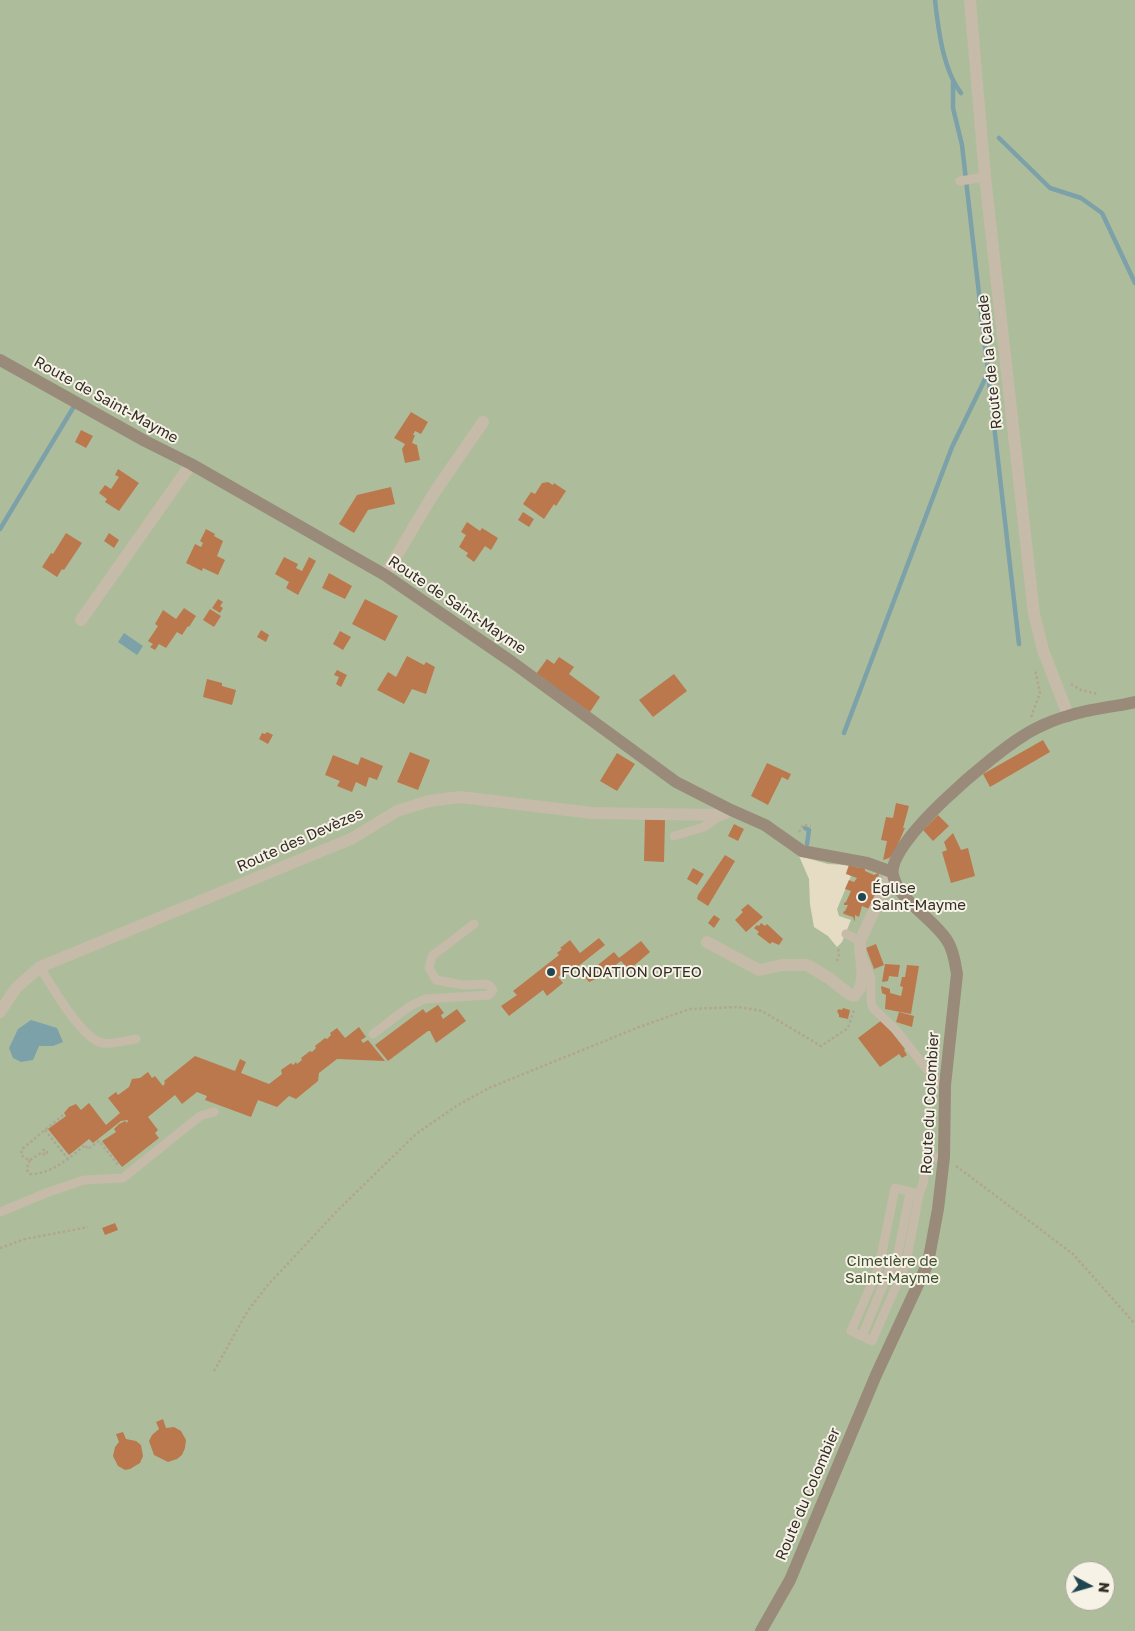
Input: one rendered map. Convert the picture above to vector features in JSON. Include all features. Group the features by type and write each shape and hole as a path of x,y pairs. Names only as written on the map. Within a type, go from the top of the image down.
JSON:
{"street":[{"name":"Route de la Calade","path":"970,0 985,177 985,216 1034,614 1043,650 1068,715"},
{"name":"Route de Saint-Mayme","path":"0,360 191,464 385,575 512,662 676,782 726,813 765,825 802,851 827,859 867,863 892,872"},
{"path":"385,575 437,490 483,422"},
{"path":"81,620 191,464"},
{"path":"707,942 759,970 782,965 807,965 854,996 861,986 862,959 860,941 899,854 911,835 934,810 981,767 1024,735 1068,715 1135,702"},
{"name":"Route des Devèzes","path":"0,1012 16,988 40,967 353,838 397,811 429,801 460,797 592,813 726,813"},
{"name":"Route du Colombier","path":"761,1631 790,1580 876,1375 928,1263 938,1209 944,1158 945,1085 957,974 955,959 948,942 940,931 895,885 892,872"}],"lane":[{"path":"960,181 985,177"},
{"path":"674,836 704,827 726,813"},
{"path":"373,1034 410,1006 426,999 490,995 493,990 486,984 463,985 436,980 429,968 432,956 474,924"},
{"path":"846,934 860,941"},
{"path":"862,959 865,960 871,978 871,1002 873,1008 896,1030 937,1082 945,1085"},
{"path":"40,967 55,992 86,1033 103,1044 136,1038"},
{"path":"0,1212 84,1180 122,1178 200,1116 214,1112"},
{"path":"915,1193 895,1188 879,1267 851,1331 862,1336 895,1274 915,1193 923,1184 926,1159 944,1158"},
{"path":"879,1267 895,1274"}],"path":[{"path":"1066,680 1081,690 1098,694"},
{"path":"798,833 803,824 811,826"},
{"path":"837,961 839,955 838,947"},
{"path":"214,1371 248,1312 266,1287 338,1211 416,1134 458,1105 489,1088 639,1027 690,1009 738,1007 762,1011 821,1046 848,1028 854,1012 854,996"},
{"path":"30,1160 24,1158 21,1154 22,1149 63,1115"},
{"path":"45,1130 68,1159"},
{"path":"41,1153 30,1160 27,1170 30,1174 36,1174 49,1169 68,1159 85,1146 88,1149 99,1142 126,1175"},
{"path":"944,1158 1073,1254 1135,1324"},
{"path":"0,1248 25,1239 88,1227"}],"green space":[{"name":"Cimetière de Saint-Mayme","path":"0,0 1135,0 1135,1631 0,1631"}],"shaded area":[{"path":"799,856 828,864 849,865 846,873 851,876 837,909 839,916 851,920 842,942 837,947 828,936 814,927 810,904 809,879"}],"water":[{"path":"124,633 143,646 137,655 118,642"},
{"path":"31,1020 57,1028 63,1042 53,1046 39,1046 33,1060 21,1062 13,1058 9,1048 18,1029"}],"building":[{"path":"411,412 428,422 421,434 415,431 413,435 415,435 412,443 417,445 420,460 405,463 402,449 405,444 394,438"},
{"path":"81,430 93,436 86,448 75,442"},
{"path":"118,469 139,483 119,511 105,502 107,499 99,493 105,485 111,489 119,477 115,475"},
{"path":"548,482 553,485 554,483 566,491 544,519 523,504 531,492 535,494 542,483"},
{"path":"391,487 395,504 368,510 354,533 339,524 357,495"},
{"path":"523,512 534,519 529,527 518,520"},
{"path":"467,522 480,531 482,528 498,538 491,550 485,546 474,562 466,556 468,553 459,547 466,535 461,532"},
{"path":"206,529 223,541 217,556 225,560 218,575 203,568 202,571 186,563 195,544 201,547 203,543 200,541"},
{"path":"66,533 82,543 57,577 42,567"},
{"path":"109,533 119,540 114,548 104,541"},
{"path":"284,557 298,564 296,568 302,571 309,557 316,561 298,595 286,588 289,582 275,574"},
{"path":"329,573 352,586 345,599 322,588"},
{"path":"218,599 223,602 220,606 223,608 220,613 212,608"},
{"path":"365,599 398,616 385,641 352,624"},
{"path":"184,608 196,616 189,627 182,635 177,632 166,648 159,644 155,650 150,647 153,644 148,641 158,626 155,624 163,610 176,619"},
{"path":"210,609 221,616 214,627 203,620"},
{"path":"261,630 269,635 266,642 257,637"},
{"path":"340,631 351,637 343,650 333,644"},
{"path":"407,656 424,665 426,662 435,667 426,694 412,689 404,704 377,690 388,672 396,677"},
{"path":"559,657 574,667 569,674 600,697 590,712 536,674 547,659 554,664"},
{"path":"337,670 347,675 341,687 336,684 339,677 334,675"},
{"path":"674,674 687,691 653,717 639,700"},
{"path":"207,679 222,683 222,686 236,690 232,705 203,697"},
{"path":"267,732 273,735 268,744 259,739 262,733 265,734"},
{"path":"1043,740 1050,752 990,787 983,774"},
{"path":"410,752 430,760 418,790 397,782"},
{"path":"617,753 635,764 617,791 600,781"},
{"path":"333,755 358,765 361,757 383,766 377,780 369,777 366,787 356,782 352,792 337,786 340,781 325,775"},
{"path":"767,763 791,774 788,780 782,777 768,805 751,796"},
{"path":"896,803 909,806 903,828 905,828 894,853 889,858 883,860 887,841 881,840 886,817 893,818"},
{"path":"938,815 949,826 933,841 923,830"},
{"path":"645,819 665,820 664,862 644,861"},
{"path":"734,824 744,829 738,841 728,836"},
{"path":"953,833 961,850 968,848 975,876 951,883 942,852 947,850 944,842"},
{"path":"725,855 735,861 708,906 697,899 698,895"},
{"name":"Église Saint-Mayme","path":"849,865 859,868 860,866 865,871 874,875 878,873 879,876 876,877 872,888 878,890 869,909 862,906 859,917 855,915 855,922 853,917 843,912 848,905 844,905 844,903 851,891 845,889 849,880 854,882 857,878 846,874"},
{"path":"693,868 704,874 697,885 687,879"},
{"path":"748,904 763,917 746,932 735,920 743,912 741,910"},
{"path":"714,915 720,919 714,928 708,923"},
{"path":"761,923 765,926 767,924 783,939 779,945 772,942 770,944 757,934 759,932 754,928"},
{"name":"FONDATION OPTEO","path":"599,938 605,945 576,968 574,966 558,977 563,983 547,996 543,990 509,1016 501,1006 517,995 513,991 559,955 557,953 562,949 560,948 570,940 580,953"},
{"path":"641,941 650,952 629,970 621,961 598,978 589,982 584,976 614,952 619,958"},
{"path":"876,944 884,965 874,969 866,948"},
{"path":"885,964 900,965 898,977 889,976 888,981 882,982"},
{"path":"907,965 919,966 911,1014 885,1009 886,995 882,993 881,986 890,989 890,993 901,996 903,987 900,986 902,977 905,977"},
{"path":"438,1005 444,1013 441,1015 443,1019 457,1009 466,1021 436,1043 430,1031 428,1031 388,1061 375,1045 423,1009 426,1013"},
{"path":"843,1008 850,1010 848,1019 839,1017 837,1011"},
{"path":"899,1012 914,1016 912,1027 896,1022"},
{"path":"882,1020 905,1049 907,1055 902,1058 899,1054 880,1067 858,1038"},
{"path":"359,1027 366,1037 361,1040 363,1043 368,1040 385,1061 337,1059 319,1073 318,1081 296,1099 289,1096 277,1107 258,1100 251,1117 205,1100 207,1096 197,1092 182,1104 175,1095 148,1117 158,1130 155,1133 159,1138 122,1167 102,1141 116,1132 114,1129 119,1124 125,1121 127,1123 128,1120 121,1121 93,1143 89,1139 69,1155 48,1129 66,1116 64,1113 69,1107 76,1104 81,1110 89,1103 106,1125 120,1113 108,1098 116,1092 118,1095 129,1087 132,1079 140,1078 148,1072 152,1078 155,1076 163,1086 164,1081 195,1056 235,1071 240,1059 246,1062 241,1073 269,1084 282,1074 281,1070 291,1063 293,1065 296,1062 297,1064 302,1060 301,1058 310,1051 312,1052 316,1048 315,1046 325,1038 327,1039 331,1035 330,1033 337,1028 345,1038"},
{"path":"115,1223 118,1230 105,1235 102,1228"},
{"path":"163,1419 166,1428 174,1427 181,1431 186,1440 182,1455 168,1462 154,1455 149,1441 152,1435 159,1429 156,1422"},
{"path":"123,1432 126,1439 136,1441 141,1445 143,1456 140,1463 125,1470 118,1466 113,1456 115,1447 119,1442 116,1434"}],"waterway":[{"path":"935,0 946,61 955,84 961,93"},
{"path":"953,83 953,108 962,145 1019,644"},
{"path":"999,138 1050,188 1081,198 1102,213 1135,283"},
{"path":"844,733 952,447 987,375"},
{"path":"0,529 73,408"},
{"path":"805,828 809,830 807,844"}],"place":[{"name":"Église Saint-Mayme","path":"862,897"},
{"name":"FONDATION OPTEO","path":"551,972"}]}
